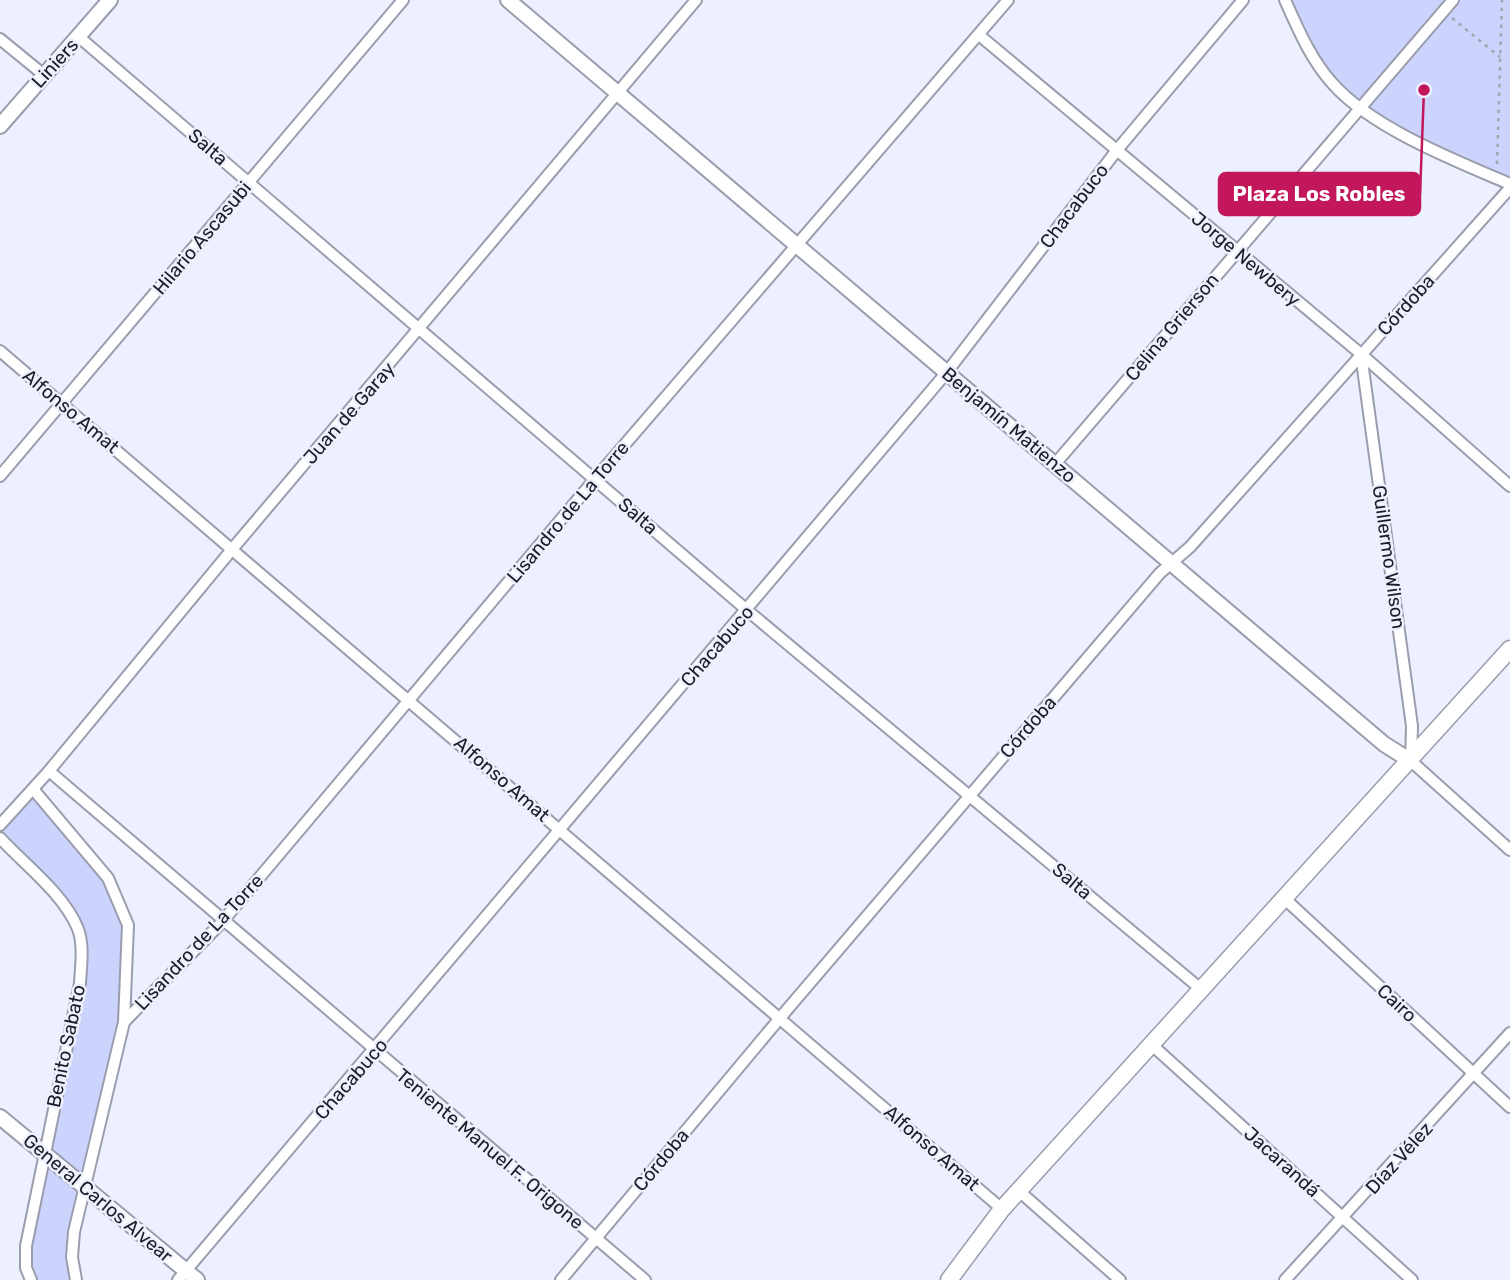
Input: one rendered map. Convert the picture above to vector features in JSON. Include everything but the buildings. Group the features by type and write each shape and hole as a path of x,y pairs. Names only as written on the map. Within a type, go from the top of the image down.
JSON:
{"main road":[{"path":"949,1280 1002,1209 1510,649"}],"street":[{"name":"Liniers","path":"0,126 110,0"},
{"name":"Hilario Ascasubi","path":"0,476 403,0"},
{"name":"Benjamín Matienzo","path":"508,0 1384,744 1411,761 1510,850"},
{"name":"Juan de Garay","path":"0,825 49,772 234,547 421,329 696,0"},
{"name":"Lisandro de La Torre","path":"124,1021 222,922 411,701 595,479 1008,0"},
{"name":"Chacabuco","path":"187,1277 560,829 748,611 947,372 1117,150 1242,0"},
{"path":"1285,0 1311,55 1332,83 1361,109 1443,155 1510,186"},
{"name":"Celina Grierson","path":"1055,464 1453,0"},
{"name":"Jorge Newbery","path":"979,35 1236,252 1362,354 1510,486"},
{"name":"Salta","path":"79,37 748,611 1202,990"},
{"path":"0,39 44,75"},
{"name":"Córdoba","path":"561,1280 970,794 1171,563 1190,547 1510,186"},
{"name":"Alfonso Amat","path":"0,351 234,547 1002,1209"},
{"name":"Guillermo Wilson","path":"1362,354 1412,726 1411,761"},
{"name":"Teniente Manuel F. Origone","path":"49,772 645,1280"},
{"path":"33,789 95,860 115,889 124,910 130,942 124,1021 74,1232 72,1257 76,1280"},
{"name":"Benito Sabato","path":"0,838 67,908 78,930 81,946 80,983 43,1152 26,1246 26,1268 30,1280"},
{"name":"Cairo","path":"1285,899 1510,1107"},
{"name":"Díaz Vélez","path":"1285,1280 1510,1033"},
{"name":"Jacarandá","path":"1152,1045 1412,1280"},
{"name":"General Carlos Alvear","path":"0,1117 187,1277"},
{"path":"1019,1191 1119,1280"}],"path":[{"path":"1497,178 1502,0"},
{"path":"1444,11 1500,57"}],"shaded area":[{"path":"1285,0 1510,0 1510,184 1361,109 1332,83"},
{"path":"33,789 102,868 124,910 124,1021 74,1232 76,1280 31,1280 26,1268 82,960 67,908 0,838 0,825"}],"place":[{"name":"Plaza Los Robles","path":"1424,90"}]}
